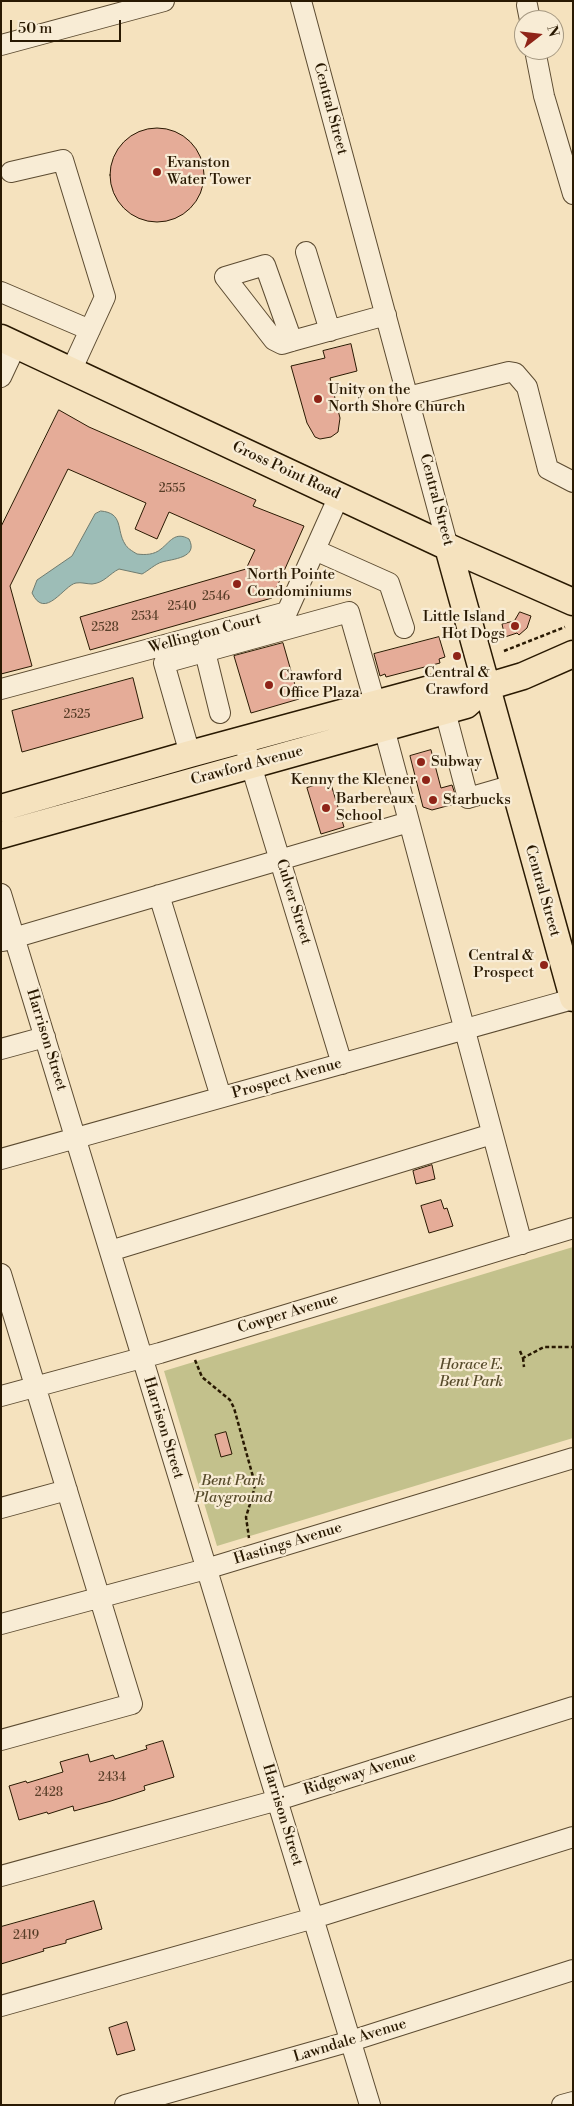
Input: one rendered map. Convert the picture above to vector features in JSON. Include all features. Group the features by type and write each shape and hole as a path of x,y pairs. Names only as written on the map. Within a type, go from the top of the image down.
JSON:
{"main road":[{"name":"Gross Point Road","path":"8,342 448,547 573,602"},
{"name":"Central Street","path":"448,547 573,998"},
{"name":"Crawford Avenue","path":"1,808 190,754 452,683 486,687 523,676 573,654"},
{"name":"Crawford Avenue","path":"1,835 466,705 486,687"}],"street":[{"path":"1,45 164,1"},
{"name":"Central Street","path":"301,1 448,547"},
{"path":"537,60 544,96 573,194"},
{"path":"11,172 63,160 105,297 71,371"},
{"path":"306,252 330,331"},
{"path":"1,292 90,330"},
{"path":"292,341 386,315"},
{"path":"1,377 8,342"},
{"path":"408,397 509,372 515,373 527,387 548,469 573,482"},
{"name":"Wellington Court","path":"1,689 287,612 339,496"},
{"path":"315,550 389,583 404,628"},
{"path":"190,754 164,664 349,612 375,704"},
{"path":"205,652 220,713"},
{"path":"445,711 468,798 513,785"},
{"path":"384,728 522,1244"},
{"name":"Culver Street","path":"243,740 342,1064"},
{"path":"8,939 409,822"},
{"name":"Harrison Street","path":"1,894 8,939 45,1037 370,2105"},
{"path":"159,895 221,1098"},
{"name":"Prospect Avenue","path":"1,1159 573,998"},
{"path":"1,1049 45,1037"},
{"path":"110,1251 492,1134"},
{"name":"Cowper Avenue","path":"1,1396 142,1357 573,1228"},
{"path":"1,1740 132,1704 2,1276"},
{"name":"Hastings Avenue","path":"1,1624 206,1569 572,1463"},
{"path":"1,1508 67,1490"},
{"name":"Ridgeway Avenue","path":"1,1876 278,1800 573,1707"},
{"path":"1,2006 314,1918 573,1837"},
{"name":"Lawndale Avenue","path":"124,2105 351,2042 573,1970"},
{"path":"562,2105 573,2102"}],"path":[{"path":"504,652 565,627"},
{"path":"522,1358 544,1347 573,1347"},
{"path":"520,1351 524,1368"},
{"path":"195,1358 202,1377 230,1400 236,1417 254,1484 246,1517 249,1538"}],"green space":[{"name":"Horace E. Bent Park","path":"573,1247 573,1438 217,1546 164,1371"}],"water":[{"path":"101,511 113,515 118,523 125,544 137,554 155,552 173,538 180,536 189,539 190,550 183,556 159,563 142,574 119,569 96,583 76,583 71,585 48,603 43,604 37,601 32,593 37,580 72,556 95,514"}],"building":[{"name":"Evanston Water Tower","path":"157,128 175,132 190,142 200,157 204,175 200,193 190,208 175,218 157,222 139,218 124,208 114,193 110,175 114,157 124,142 139,132"},
{"name":"Unity on the North Shore Church","path":"351,344 357,371 330,378 340,418 338,432 331,437 320,439 315,437 307,423 291,366 325,358 323,351"},
{"path":"59,410 89,427 256,500 253,506 304,526 272,598 90,650 80,617 246,569 255,550 169,512 157,539 135,529 146,503 68,469 10,586 32,666 1,674 1,527"},
{"name":"Little Island Hot Dogs","path":"520,612 531,616 527,628 519,635 517,633 505,637 502,624 514,621"},
{"name":"Crawford Office Plaza","path":"439,637 445,657 439,659 440,663 386,677 385,674 380,676 374,654"},
{"name":"Crawford Office Plaza","path":"283,643 299,699 251,713 234,656"},
{"path":"133,678 143,718 22,752 12,711"},
{"path":"431,750 441,788 452,785 458,803 432,810 423,807 410,756"},
{"name":"Barbereaux School","path":"330,781 344,827 321,834 307,788"},
{"path":"432,1165 435,1179 416,1184 413,1171"},
{"path":"441,1200 444,1209 447,1208 453,1226 429,1233 421,1206"},
{"path":"226,1432 232,1454 221,1457 215,1435"},
{"path":"163,1741 174,1777 144,1786 145,1790 111,1801 74,1811 73,1806 19,1820 9,1786 26,1781 27,1783 63,1772 60,1762 88,1754 90,1762 113,1755 115,1759 147,1749 146,1746"},
{"path":"94,1901 102,1929 66,1940 66,1943 43,1949 44,1951 1,1964 1,1927"},
{"path":"127,2022 135,2050 117,2055 109,2028"}],"place":[{"name":"Evanston Water Tower","path":"157,172"},
{"name":"Unity on the North Shore Church","path":"318,399"},
{"name":"North Pointe Condominiums","path":"237,584"},
{"name":"Little Island Hot Dogs","path":"515,626"},
{"name":"Central & Crawford","path":"457,656"},
{"name":"Crawford Office Plaza","path":"269,685"},
{"name":"Subway","path":"421,762"},
{"name":"Kenny the Kleener","path":"426,780"},
{"name":"Starbucks","path":"433,800"},
{"name":"Barbereaux School","path":"326,808"},
{"name":"Central & Prospect","path":"544,965"}],"park label":[{"name":"Bent Park Playground","path":"233,1490"}]}
